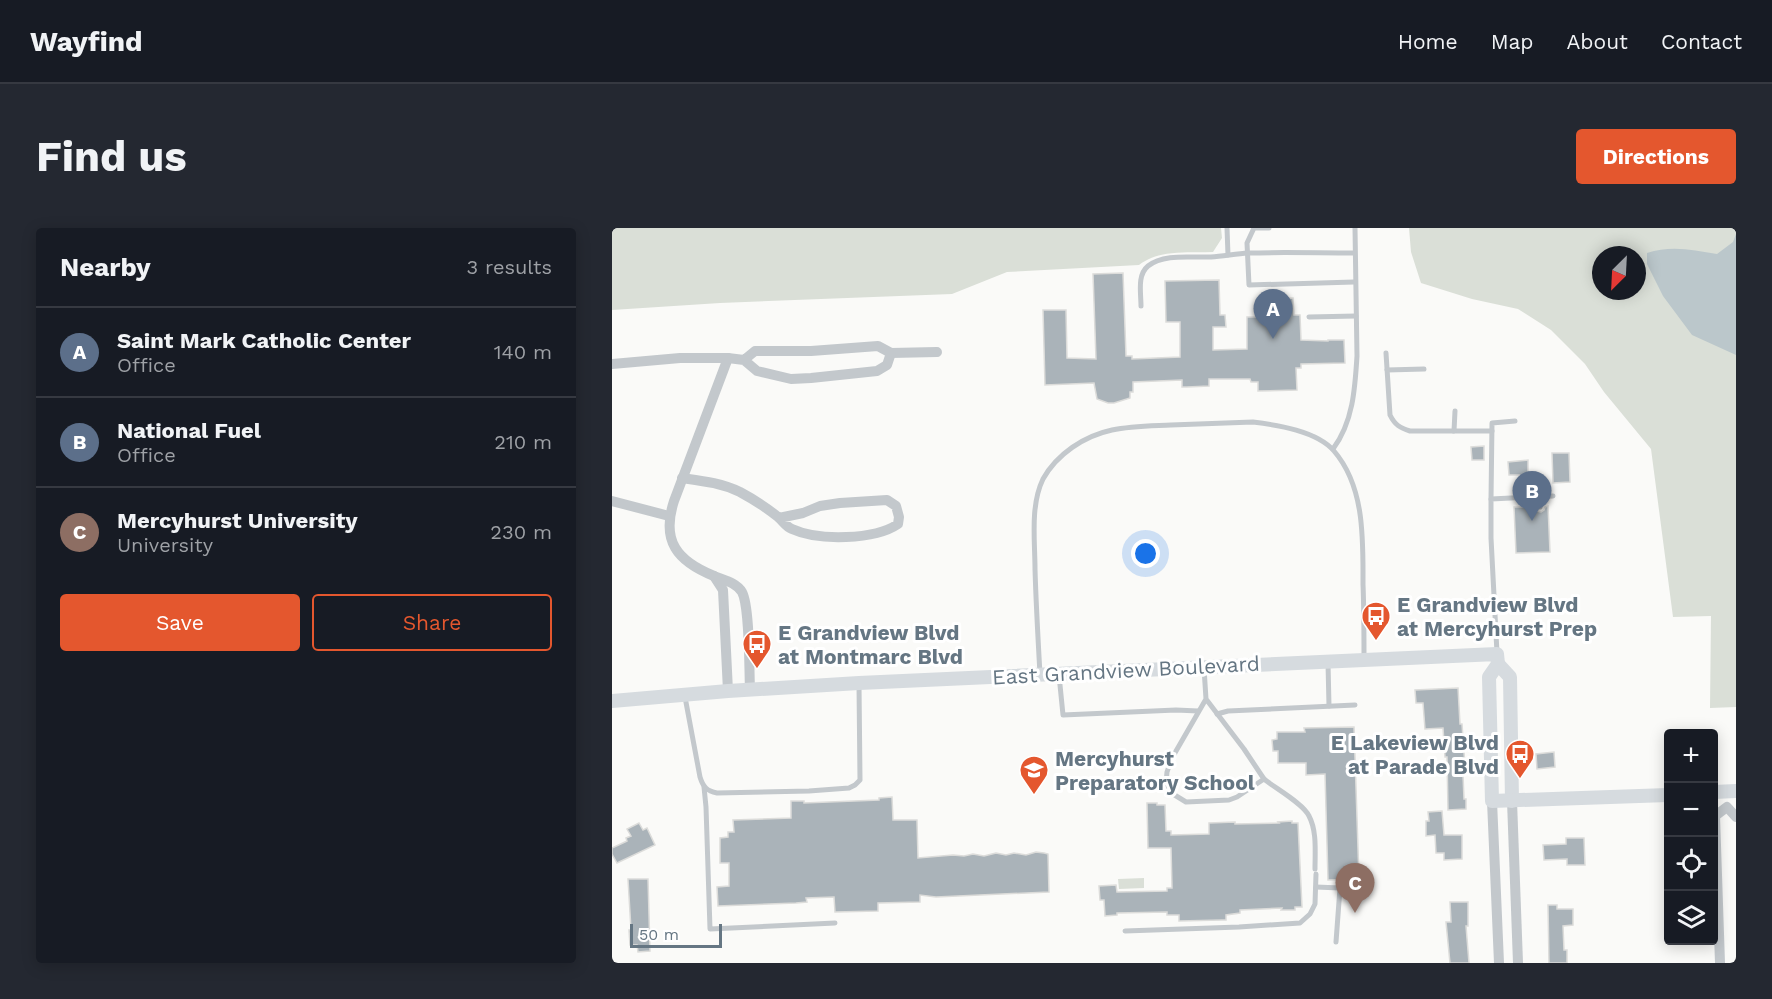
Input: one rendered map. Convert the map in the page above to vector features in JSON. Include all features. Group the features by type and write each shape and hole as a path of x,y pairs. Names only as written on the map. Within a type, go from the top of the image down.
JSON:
{"street":[{"path":"744,360 756,351 811,351 878,346 891,353 937,352"},
{"path":"612,364 680,358 728,358 744,360 757,371 791,378 811,378 877,371 887,364 891,353"},
{"path":"728,358 682,478 669,516 668,532 676,551 682,558 695,567 737,587 742,592 745,601 750,689"},
{"path":"682,478 708,481 741,492 779,518 790,529 825,538 875,534 890,530 898,524 899,517 896,506 887,500 878,499 820,506 779,518"},
{"path":"612,501 669,516"},
{"path":"714,576 723,590 728,691"},
{"path":"1497,659 1489,677 1499,963"},
{"path":"1497,659 1510,677 1518,963"},
{"name":"East Grandview Boulevard","path":"612,701 858,682 1328,661 1497,659"},
{"path":"1726,792 1727,807 1736,817"},
{"path":"1492,801 1664,795"},
{"path":"1720,963 1714,816 1727,807"}],"lane":[{"path":"1227,228 1228,255"},
{"path":"1269,228 1254,228 1247,243 1249,285 1354,282"},
{"path":"1333,449 1342,437 1353,401 1357,356 1354,228"},
{"path":"1141,306 1143,272 1157,261 1247,254 1354,253"},
{"path":"1309,317 1356,316"},
{"path":"1386,353 1390,415 1400,428 1410,431 1491,431"},
{"path":"1386,370 1424,369"},
{"path":"1454,431 1455,411"},
{"path":"1497,659 1491,538 1491,431 1492,423 1515,421"},
{"path":"1040,674 1035,550 1038,493 1054,464 1068,451 1094,435 1137,426 1253,422 1271,424 1298,430 1333,449 1349,475 1360,513 1363,542 1364,660"},
{"path":"1491,499 1553,496"},
{"path":"1540,497 1540,507"},
{"path":"1328,661 1329,706"},
{"path":"1125,931 1300,923 1310,914 1315,904 1314,831 1309,814 1302,806 1264,779 1206,699 1203,666"},
{"path":"1059,674 1064,715 1198,711"},
{"path":"704,787 717,793 808,791 849,788 855,785 860,780 861,762 858,682"},
{"path":"685,695 704,787 710,929 835,923"},
{"path":"1206,699 1167,772 1166,783 1173,794 1186,802 1229,800 1264,779"},
{"path":"1217,714 1228,711 1355,705"},
{"path":"1079,762 1160,759 1171,762"},
{"path":"1316,887 1340,888 1336,942"}],"shaded area":[{"path":"612,228 1221,228 1222,238 1213,252 1165,254 1139,265 1007,272 952,294 720,303 612,310"},
{"path":"1409,228 1736,228 1736,707 1710,708 1711,616 1673,617 1651,449 1604,392 1585,364 1551,330 1518,309 1472,299 1421,283 1411,252"},
{"path":"1736,234 1736,355 1692,335 1663,296 1647,264 1647,253 1673,249 1717,254 1733,242"},
{"path":"1144,878 1144,888 1119,889 1118,879"}],"building":[{"path":"1123,273 1126,356 1132,356 1132,359 1180,357 1180,322 1166,322 1165,281 1219,280 1220,315 1225,315 1226,327 1213,327 1213,350 1247,349 1247,317 1257,317 1256,300 1293,298 1294,315 1300,315 1301,340 1344,340 1345,363 1301,364 1301,368 1296,368 1297,390 1258,391 1258,382 1251,382 1250,379 1209,379 1209,386 1187,387 1182,387 1182,380 1133,382 1133,392 1130,392 1130,398 1108,403 1097,399 1094,383 1045,385 1043,310 1066,310 1067,358 1096,359 1093,274"},
{"path":"1484,446 1484,460 1472,460 1471,447"},
{"path":"1552,453 1569,453 1570,482 1553,483"},
{"path":"1528,460 1528,475 1509,475 1508,462"},
{"path":"1548,506 1550,552 1516,553 1514,507 1535,507 1541,512"},
{"path":"1458,688 1465,766 1465,775 1463,775 1466,809 1448,810 1447,757 1445,757 1443,728 1425,729 1423,703 1416,703 1415,690"},
{"path":"1354,727 1359,879 1328,880 1325,774 1306,775 1306,763 1278,763 1278,751 1273,751 1272,740 1277,739 1277,732 1305,732 1304,728"},
{"path":"1554,752 1555,767 1537,769 1536,754"},
{"path":"892,797 893,820 917,820 918,858 973,854 984,856 996,853 1006,855 1014,853 1026,855 1036,852 1048,854 1049,892 936,897 920,895 920,902 878,903 878,911 835,912 834,897 806,898 807,902 796,903 718,906 717,887 729,886 729,863 720,863 720,838 728,837 728,832 734,832 733,820 791,818 791,801 804,801 804,803 879,800 879,798"},
{"path":"1147,803 1165,805 1166,831 1171,831 1171,835 1209,834 1209,823 1292,821 1292,823 1298,823 1302,907 1295,907 1295,910 1281,910 1282,908 1240,910 1240,913 1226,915 1226,920 1179,921 1179,915 1167,915 1167,912 1117,913 1117,915 1105,916 1104,900 1100,900 1099,886 1116,885 1117,892 1167,891 1167,888 1172,888 1171,848 1148,848"},
{"path":"1442,811 1444,835 1462,835 1462,859 1444,860 1444,853 1436,853 1435,835 1426,836 1428,812"},
{"path":"639,823 643,830 647,828 655,845 617,863 612,854 612,848 627,841 626,838 631,836 627,829"},
{"path":"1566,838 1584,838 1585,865 1567,865 1567,859 1544,860 1543,845 1566,844"},
{"path":"628,879 648,879 650,951 638,952 637,945 630,945"},
{"path":"1450,902 1468,902 1468,926 1466,926 1469,963 1450,963 1446,922 1451,922"},
{"path":"1548,905 1557,905 1557,909 1573,909 1573,925 1563,926 1567,963 1549,963"}],"place":[{"name":"Saint Mark Catholic Center","path":"1273,339"},
{"name":"National Fuel","path":"1532,521"},
{"name":"E Grandview Blvd at Mercyhurst Prep","path":"1376,642"},
{"name":"E Grandview Blvd at Montmarc Blvd","path":"757,670"},
{"name":"E Lakeview Blvd at Parade Blvd","path":"1520,780"},
{"name":"Mercyhurst Preparatory School","path":"1034,796"},
{"name":"Mercyhurst University","path":"1355,913"}]}
